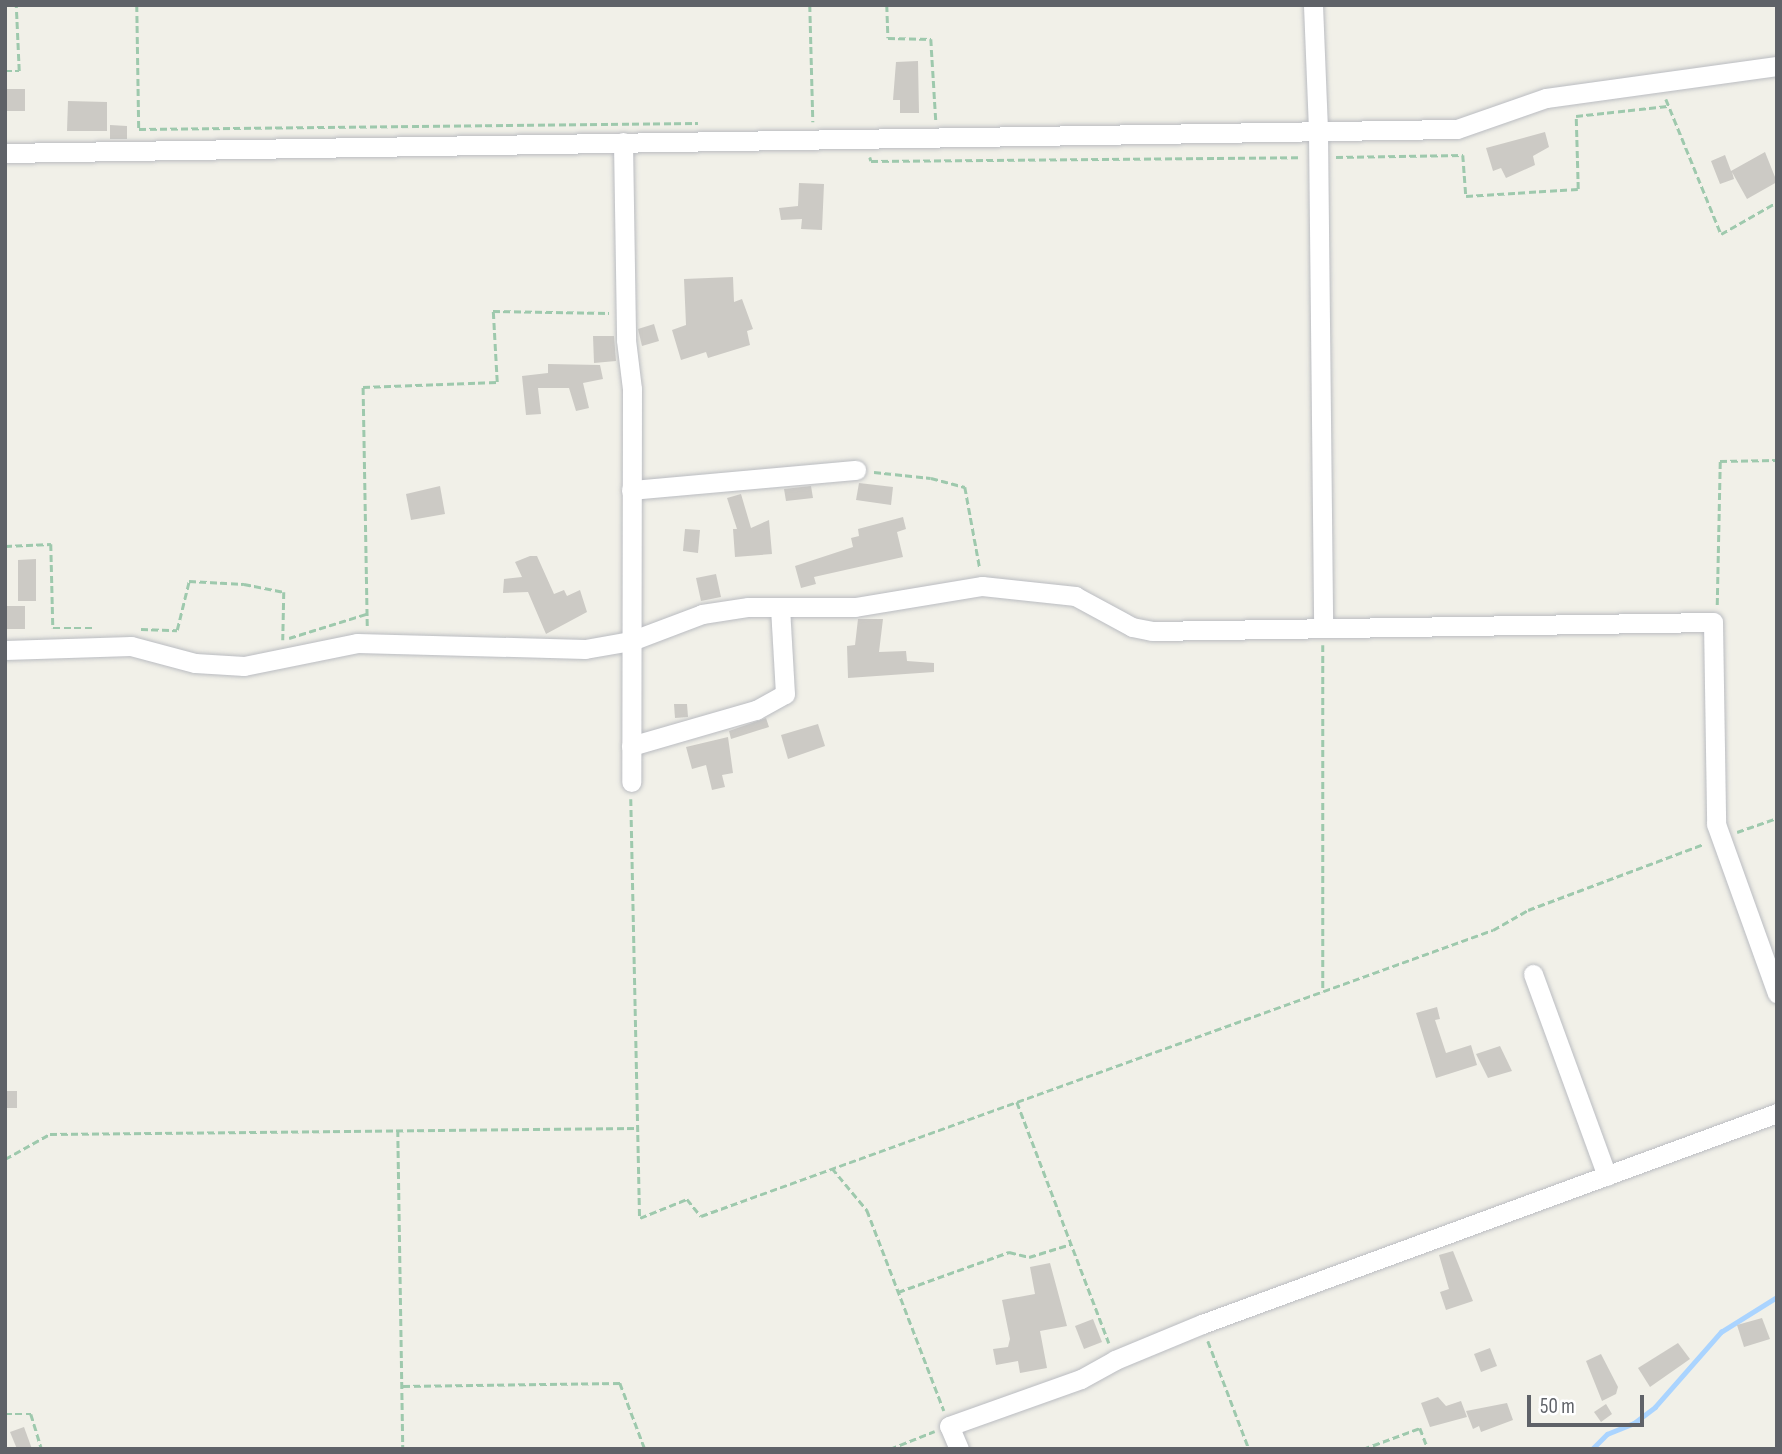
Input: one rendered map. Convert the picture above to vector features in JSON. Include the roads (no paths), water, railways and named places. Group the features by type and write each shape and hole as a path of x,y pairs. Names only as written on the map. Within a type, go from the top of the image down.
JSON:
{"street":[{"path":"1313,5 1319,157 1323,628"},
{"path":"5,153 623,142 814,130 869,139 1457,129 1546,98 1777,66"},
{"path":"623,142 631,490 631,782"},
{"path":"631,490 856,470"},
{"path":"5,650 131,646 195,663 244,666 367,643 585,649 631,641 702,614 780,608 855,607 982,586 1075,596 1132,627 1152,631 1713,621 1714,803 1720,838 1777,993"},
{"path":"631,746 756,710 785,694 780,608"},
{"path":"1533,974 1607,1176"},
{"path":"959,1449 949,1426 1081,1379 1115,1360 1202,1324 1777,1113"}],"waterway":[{"path":"1592,1449 1607,1434 1634,1423 1655,1407 1721,1332 1777,1297"}]}
